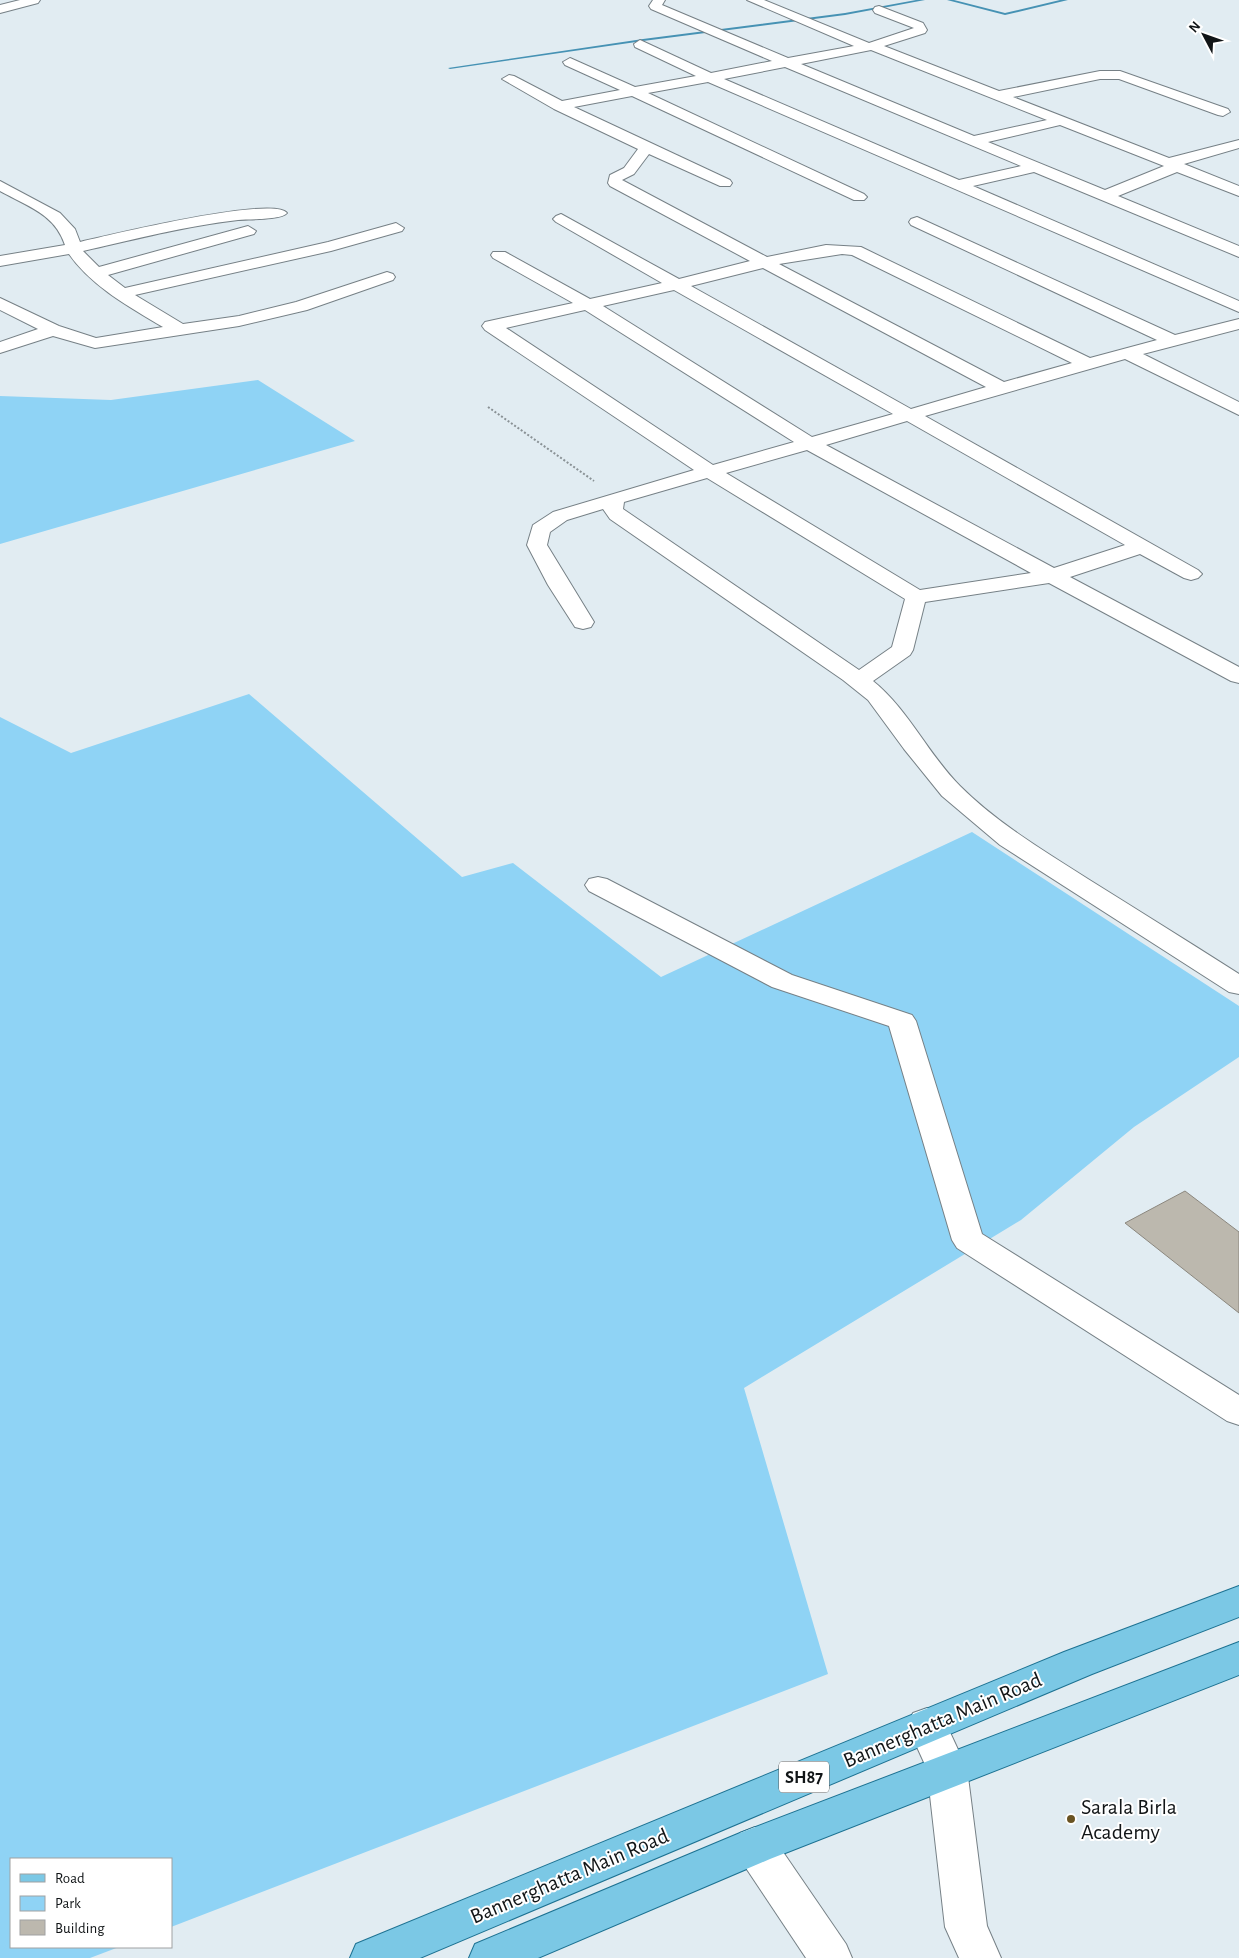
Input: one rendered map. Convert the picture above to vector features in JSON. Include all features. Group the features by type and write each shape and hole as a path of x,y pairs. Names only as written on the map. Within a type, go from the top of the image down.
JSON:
{"main road":[{"name":"Bannerghatta Main Road","path":"371,1958 1078,1663 1239,1601"},
{"name":"SH87","path":"490,1958 755,1846 947,1769 1239,1658"}],"street":[{"path":"0,9 34,0"},
{"path":"659,0 655,6 675,16 716,30 730,39 786,63 1239,252"},
{"path":"753,0 1239,191"},
{"path":"559,106 870,46 921,30 919,26 879,10"},
{"path":"640,44 709,77 1239,307"},
{"path":"570,62 859,196"},
{"path":"996,96 1100,75 1120,75 1223,112"},
{"path":"509,79 559,106 646,148 725,183"},
{"path":"972,141 1060,121"},
{"path":"1104,196 1173,164 1239,144"},
{"path":"646,148 629,171 615,178 615,183 1004,389"},
{"path":"957,185 1035,167"},
{"path":"0,185 58,220 67,230 78,256 137,306 182,331"},
{"path":"0,261 74,248 196,220 279,213"},
{"path":"561,219 906,416 1191,574"},
{"path":"917,222 1175,342"},
{"path":"123,293 331,246 396,228"},
{"path":"97,273 248,231"},
{"path":"1090,365 854,250 830,249 763,263 589,305 491,326 709,471 916,596 1052,576 1140,547"},
{"path":"499,256 589,305 807,442 1239,676"},
{"path":"0,303 53,330 95,343 239,321 301,306 387,277"},
{"path":"583,622 558,585 537,545 540,529 560,516 807,442 1004,389 1127,353 1239,324"},
{"path":"0,348 53,330"},
{"path":"1127,353 1239,409"},
{"path":"617,498 612,503 612,509 616,515 858,681 876,696 951,791 1009,840 1239,986"},
{"path":"858,681 902,650 916,596"},
{"path":"598,885 782,981 902,1022 968,1240 1239,1412"},
{"path":"927,1726 947,1769 966,1927 980,1958"},
{"path":"755,1846 831,1958"}],"path":[{"path":"488,407 617,498"}],"green space":[{"path":"258,380 355,441 0,544 0,396 111,400"},
{"path":"249,694 462,877 513,863 661,977 972,832 1239,1006 1239,1057 1134,1127 1021,1220 744,1388 828,1674 172,1927 172,1858 10,1858 10,1948 116,1948 90,1958 0,1958 0,717 71,753"}],"building":[{"path":"1185,1191 1239,1232 1239,1313 1125,1223"}],"waterway":[{"path":"450,68 643,40 845,14 923,0"},
{"path":"949,0 1005,14 1066,0"}],"place":[{"name":"Sarala Birla Academy","path":"1071,1819"}]}
